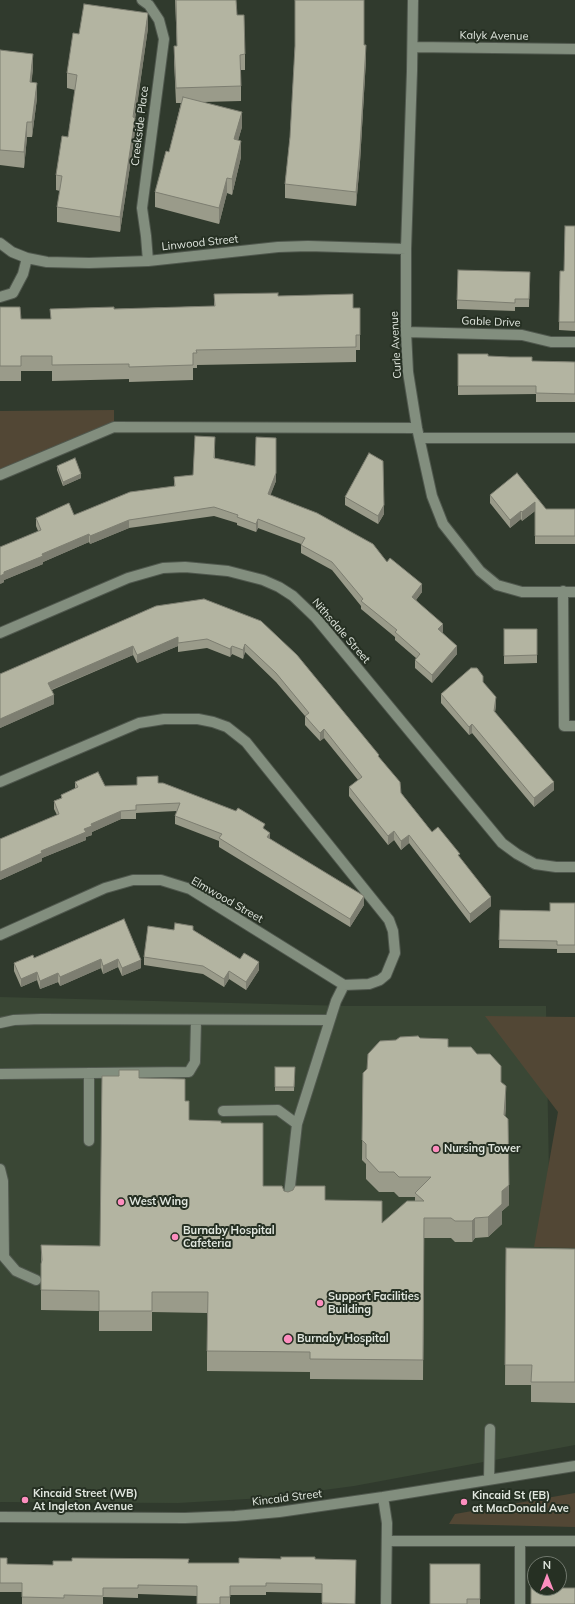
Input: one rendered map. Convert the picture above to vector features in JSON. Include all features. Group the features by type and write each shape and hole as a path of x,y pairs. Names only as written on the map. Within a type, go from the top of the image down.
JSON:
{"street":[{"name":"Creekside Place","path":"142,0 149,5 159,20 164,39 142,208 148,261"},
{"name":"Curle Avenue","path":"413,0 413,46 406,249 406,332 408,372 418,433 432,496 443,524 480,572 497,585 514,591 575,592"},
{"name":"Kalyk Avenue","path":"413,46 575,49"},
{"name":"Linwood Street","path":"0,243 12,252 27,258 47,262 88,263 148,261 278,247 308,246 406,249"},
{"path":"0,297 13,293 23,274 27,258"},
{"name":"Gable Drive","path":"406,332 522,335 551,342 575,342"},
{"path":"0,475 114,427 418,433 575,438"},
{"name":"Nithsdale Street","path":"0,633 128,578 163,568 228,571 263,580 279,587 293,596 316,618 502,843 517,854 535,864 556,867 575,867"},
{"path":"563,592 564,726 575,726"},
{"path":"0,782 139,723 164,719 198,719 213,722 227,727 246,742 388,920 393,931 395,953 386,975 380,980 369,984 344,985 336,1001 297,1124 288,1206"},
{"name":"Elmwood Street","path":"0,935 105,888 133,880 161,880 190,889 344,985"},
{"path":"0,1023 14,1020 41,1019 196,1021 330,1020"},
{"path":"0,1074 188,1072 195,1062 196,1021"},
{"path":"89,1073 89,1141"},
{"path":"222,1111 278,1110 297,1124"},
{"path":"0,1169 3,1181 2,1237 4,1257 16,1271 36,1280"},
{"path":"489,1480 490,1429"},
{"name":"Kincaid Street","path":"0,1517 185,1518 235,1516 279,1512 383,1497 575,1466"},
{"path":"383,1497 387,1523 386,1604"},
{"path":"387,1541 575,1541"},
{"path":"520,1541 520,1604"}],"shaded area":[{"path":"114,410 114,427 0,475 0,411"},
{"name":"Burnaby Hospital","path":"0,997 348,1006 546,1006 550,1231 575,1232 575,1445 354,1486 264,1498 178,1503 0,1502"},
{"path":"485,1016 575,1017 575,1248 534,1247 558,1112"},
{"path":"575,1493 575,1527 449,1524 455,1514"}],"building":[{"path":"176,0 236,0 237,15 244,15 245,54 240,55 241,86 176,88 174,46 177,46"},
{"path":"295,0 364,0 364,45 366,45 356,192 285,184 290,137 295,46"},
{"path":"84,4 148,13 133,117 135,118 120,217 57,207 62,176 56,175 62,136 68,137 77,75 67,73 73,33 79,34"},
{"path":"0,50 33,54 30,82 37,83 32,122 27,122 24,152 0,150"},
{"path":"183,97 242,112 234,139 241,141 232,179 227,178 219,208 155,192 166,151 169,152"},
{"path":"565,226 575,226 575,322 559,322 560,271 564,271"},
{"path":"458,270 530,272 529,299 515,299 515,303 457,300"},
{"path":"278,293 278,296 353,294 353,308 360,308 360,335 356,335 356,347 196,350 197,353 193,353 193,365 129,367 129,364 52,365 52,356 21,356 21,366 0,366 0,307 20,307 21,319 51,319 50,309 215,306 214,294"},
{"path":"458,354 488,354 488,356 532,357 532,361 575,362 575,394 536,393 536,386 458,386"},
{"path":"195,436 215,437 214,458 255,466 256,437 276,438 276,473 268,494 317,513 373,544 387,562 390,558 422,584 412,597 443,624 438,629 457,646 432,675 415,660 420,654 395,632 397,630 361,601 363,599 332,562 301,545 305,538 258,519 256,524 237,517 238,515 214,507 129,520 90,536 89,534 42,554 43,556 4,572 4,574 0,576 0,547 41,530 36,518 69,503 74,515 130,492 175,486 174,477 193,475"},
{"path":"369,453 383,461 384,505 378,516 345,497"},
{"path":"75,458 81,474 63,482 57,466"},
{"path":"517,473 546,509 575,509 575,536 535,536 535,502 510,520 490,495"},
{"path":"204,599 261,621 297,655 400,782 401,793 432,832 438,827 460,854 458,855 491,897 470,914 409,835 401,841 394,831 388,836 349,787 362,777 324,729 320,733 305,716 309,713 276,673 245,644 243,650 232,646 230,649 207,639 178,643 178,637 137,655 133,646 48,683 54,695 0,719 0,674 156,606"},
{"path":"504,629 537,629 537,655 504,656"},
{"path":"471,668 477,668 483,676 483,682 496,697 494,711 554,782 534,798 472,724 469,727 441,694"},
{"path":"98,772 105,786 137,785 137,777 158,776 158,783 163,783 236,811 238,808 265,824 263,828 270,833 267,837 364,896 350,919 219,838 222,834 175,816 180,803 136,805 136,810 121,811 91,824 92,826 84,829 86,832 41,851 42,853 0,872 0,839 59,814 54,801 62,798 61,795 78,787 75,782"},
{"path":"550,903 575,903 575,945 557,945 557,941 499,940 500,910 550,911"},
{"path":"124,919 141,960 122,968 118,959 103,966 101,959 60,977 58,973 40,981 37,972 21,979 14,963 33,955 34,958"},
{"path":"175,923 193,926 193,930 240,959 244,953 259,962 246,982 229,971 224,979 203,966 144,957 148,926 174,930"},
{"path":"418,1036 420,1038 448,1039 448,1047 471,1047 477,1054 490,1054 501,1066 501,1082 506,1086 504,1115 508,1119 509,1185 502,1191 502,1204 488,1217 475,1218 472,1221 455,1221 451,1218 424,1218 423,1360 310,1359 310,1352 207,1351 208,1292 152,1292 152,1311 99,1311 99,1291 41,1290 41,1245 100,1246 102,1076 119,1076 119,1070 139,1070 139,1078 185,1079 185,1101 189,1101 189,1120 221,1121 221,1123 263,1123 263,1186 282,1186 284,1191 288,1192 293,1190 295,1186 325,1186 325,1200 382,1201 382,1223 407,1201 424,1201 415,1193 431,1177 399,1177 394,1172 379,1172 366,1158 366,1144 362,1140 363,1073 367,1069 368,1054 380,1041 396,1040 400,1037"},
{"path":"275,1067 295,1067 294,1087 275,1087"},
{"path":"506,1248 575,1249 575,1382 531,1382 532,1365 505,1365"},
{"path":"281,1557 315,1557 315,1559 356,1560 355,1604 322,1603 322,1584 266,1583 266,1586 230,1586 230,1597 220,1597 220,1604 197,1604 197,1586 138,1585 138,1588 103,1588 103,1596 64,1595 64,1598 22,1597 22,1583 0,1583 0,1558 7,1558 7,1564 53,1565 53,1561 72,1561 72,1558 189,1559 188,1563 239,1563 239,1558 281,1559"},
{"path":"430,1564 480,1564 480,1599 467,1599 467,1604 430,1604"},
{"path":"567,1588 575,1588 575,1604 531,1604 531,1596 567,1596"}],"place":[{"name":"Nursing Tower","path":"436,1149"},
{"name":"West Wing","path":"121,1202"},
{"name":"Burnaby Hospital Cafeteria","path":"175,1237"},
{"name":"Support Facilities Building","path":"320,1303"},
{"name":"Burnaby Hospital","path":"288,1339"},
{"name":"Kincaid Street (WB) At Ingleton Avenue","path":"25,1500"},
{"name":"Kincaid St (EB) at MacDonald Ave","path":"464,1502"}]}
